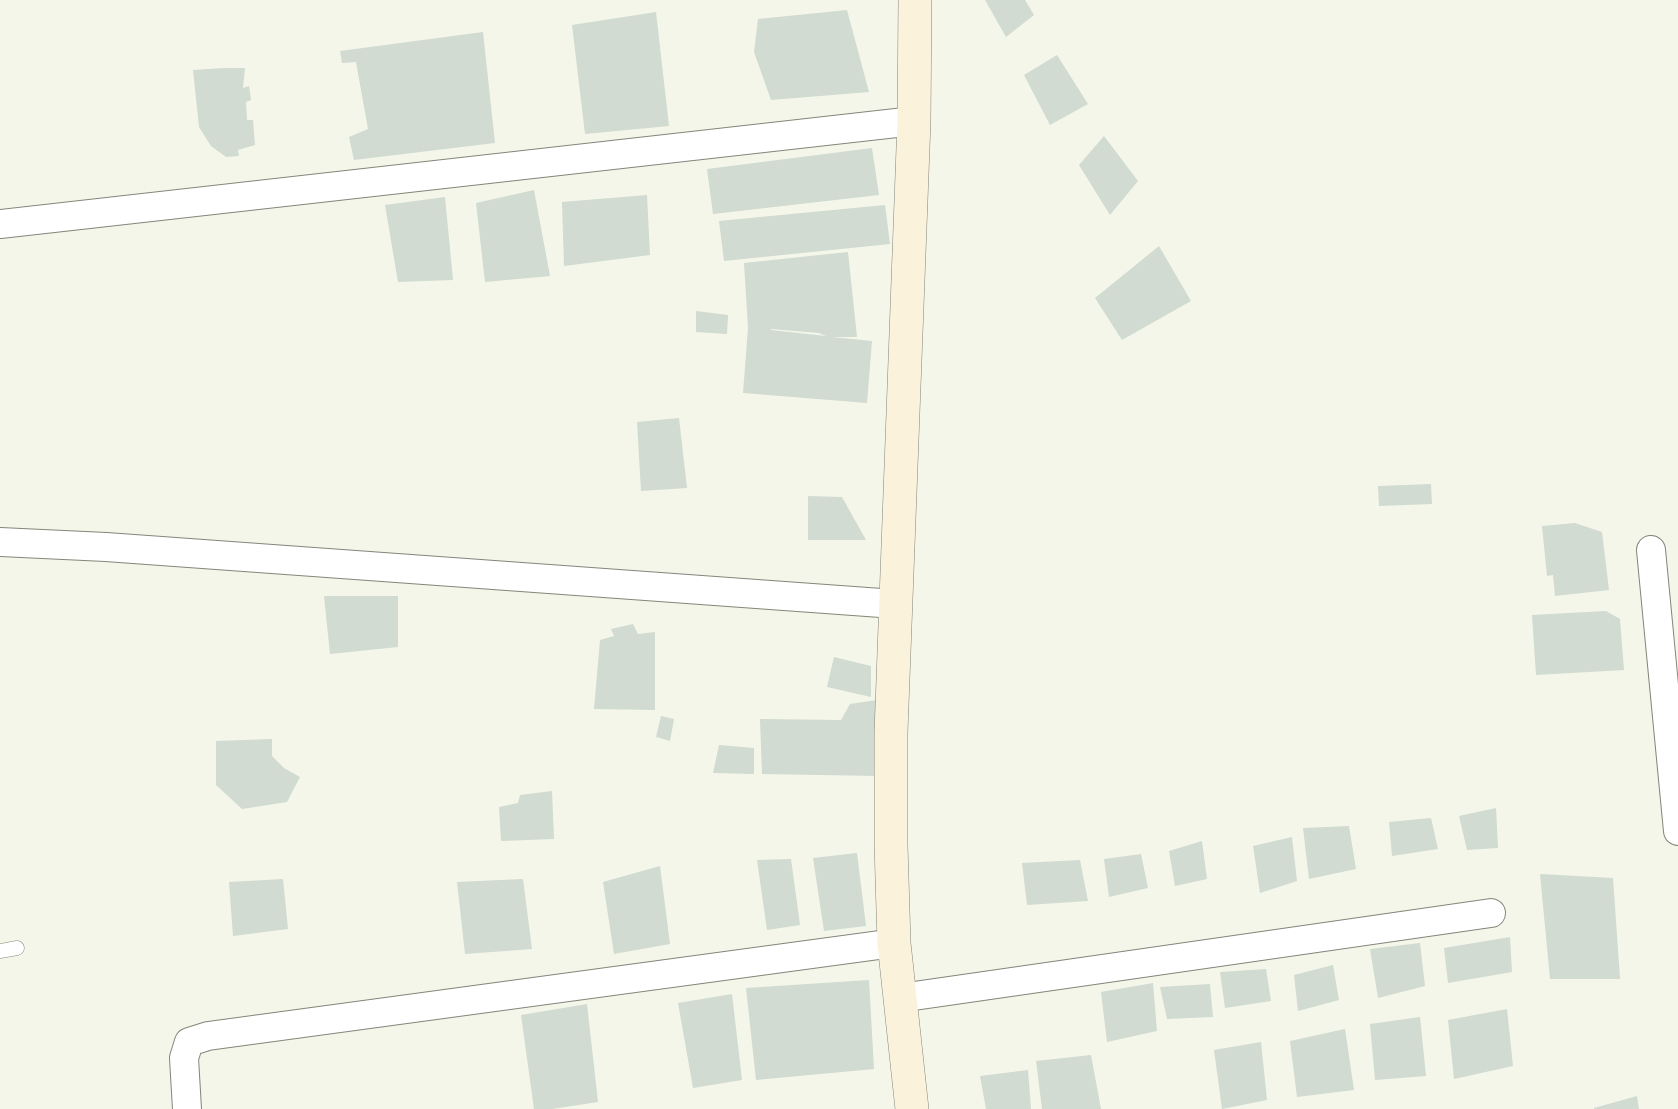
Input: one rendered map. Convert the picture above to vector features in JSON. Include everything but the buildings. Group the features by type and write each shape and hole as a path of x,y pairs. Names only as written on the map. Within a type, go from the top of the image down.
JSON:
{"street":[{"path":"912,1109 894,943 891,732 914,121 915,0"},
{"path":"0,224 914,121"},
{"path":"0,542 106,546 895,604"},
{"path":"1651,550 1678,831"},
{"path":"900,999 1491,914"},
{"path":"187,1109 184,1058 189,1042 208,1036 894,943"}],"lane":[{"path":"0,951 16,948"}]}
